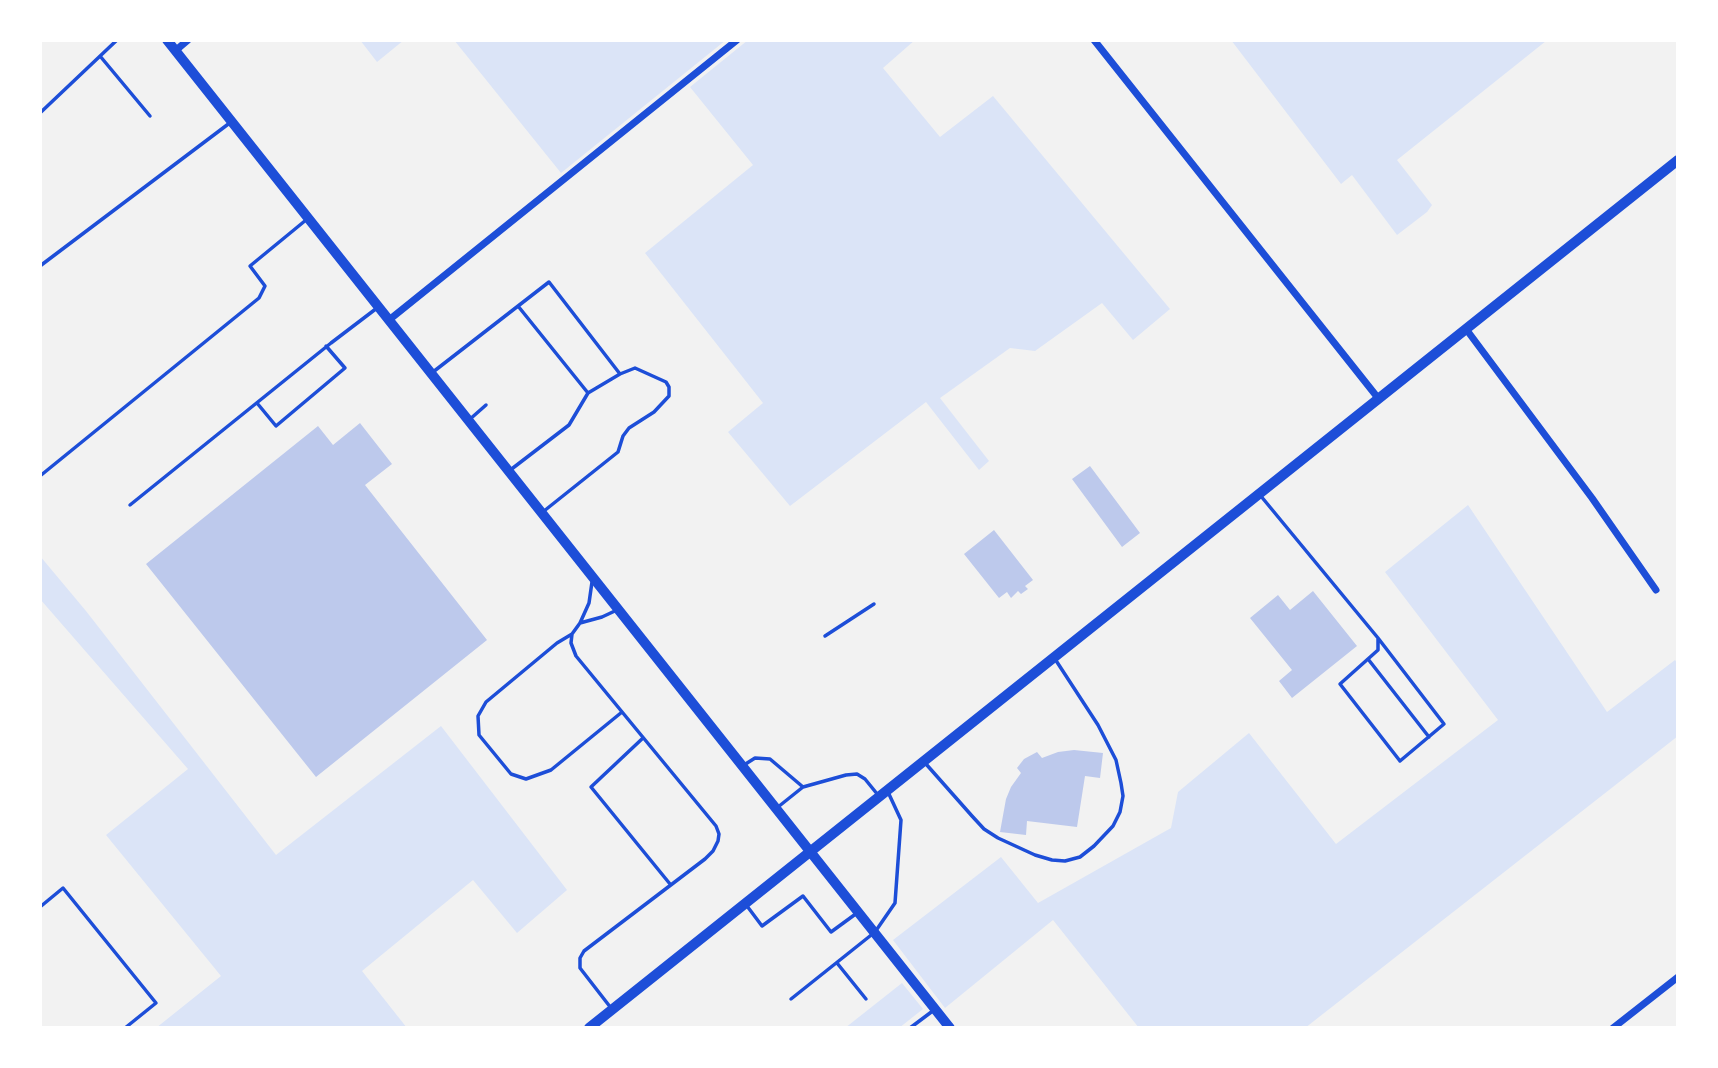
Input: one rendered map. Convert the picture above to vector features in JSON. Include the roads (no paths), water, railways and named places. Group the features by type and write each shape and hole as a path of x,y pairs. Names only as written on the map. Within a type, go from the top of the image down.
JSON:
{"main road":[{"path":"589,1028 1678,160"}],"street":[{"path":"167,40 950,1028"},
{"path":"175,51 188,40"},
{"path":"389,320 737,40"},
{"path":"1094,40 1378,398"},
{"path":"1465,329 1592,498 1656,590"},
{"path":"1614,1028 1678,977"}],"lane":[{"path":"40,113 117,40"},
{"path":"100,56 150,116"},
{"path":"40,266 231,122"},
{"path":"40,476 259,298 265,286 250,266 308,218"},
{"path":"432,373 549,282 620,374"},
{"path":"518,306 588,393"},
{"path":"130,505 326,346 379,307"},
{"path":"257,403 276,426 345,368 326,346"},
{"path":"509,471 569,425 588,393 620,374 635,368 666,382 669,387 668,396 654,412 629,428 623,436 618,452 542,512"},
{"path":"468,421 486,405"},
{"path":"1259,494 1378,638 1444,724 1400,761 1340,684 1378,650 1378,638"},
{"path":"593,576 589,604 580,623 572,634 557,643 486,702 478,716 479,736 511,774 526,779 551,770 622,712"},
{"path":"825,636 874,604"},
{"path":"580,623 619,609"},
{"path":"572,634 571,643 576,656 716,826 719,834 713,851 705,859 584,951 580,958 580,968 612,1009"},
{"path":"923,761 972,816 998,838 1052,860 1080,857 1094,846 1113,826 1120,813 1122,783 1116,760 1098,725 1054,657"},
{"path":"1368,659 1429,737"},
{"path":"643,737 591,786 671,885"},
{"path":"743,766 755,758 770,759 803,787"},
{"path":"777,808 803,787 858,774 883,793 901,820 895,903 875,932 791,999"},
{"path":"40,906 63,888 156,1003 125,1028"},
{"path":"745,904 762,926 803,896 831,932 859,911"},
{"path":"837,963 866,999"},
{"path":"910,1028 935,1009"}]}
